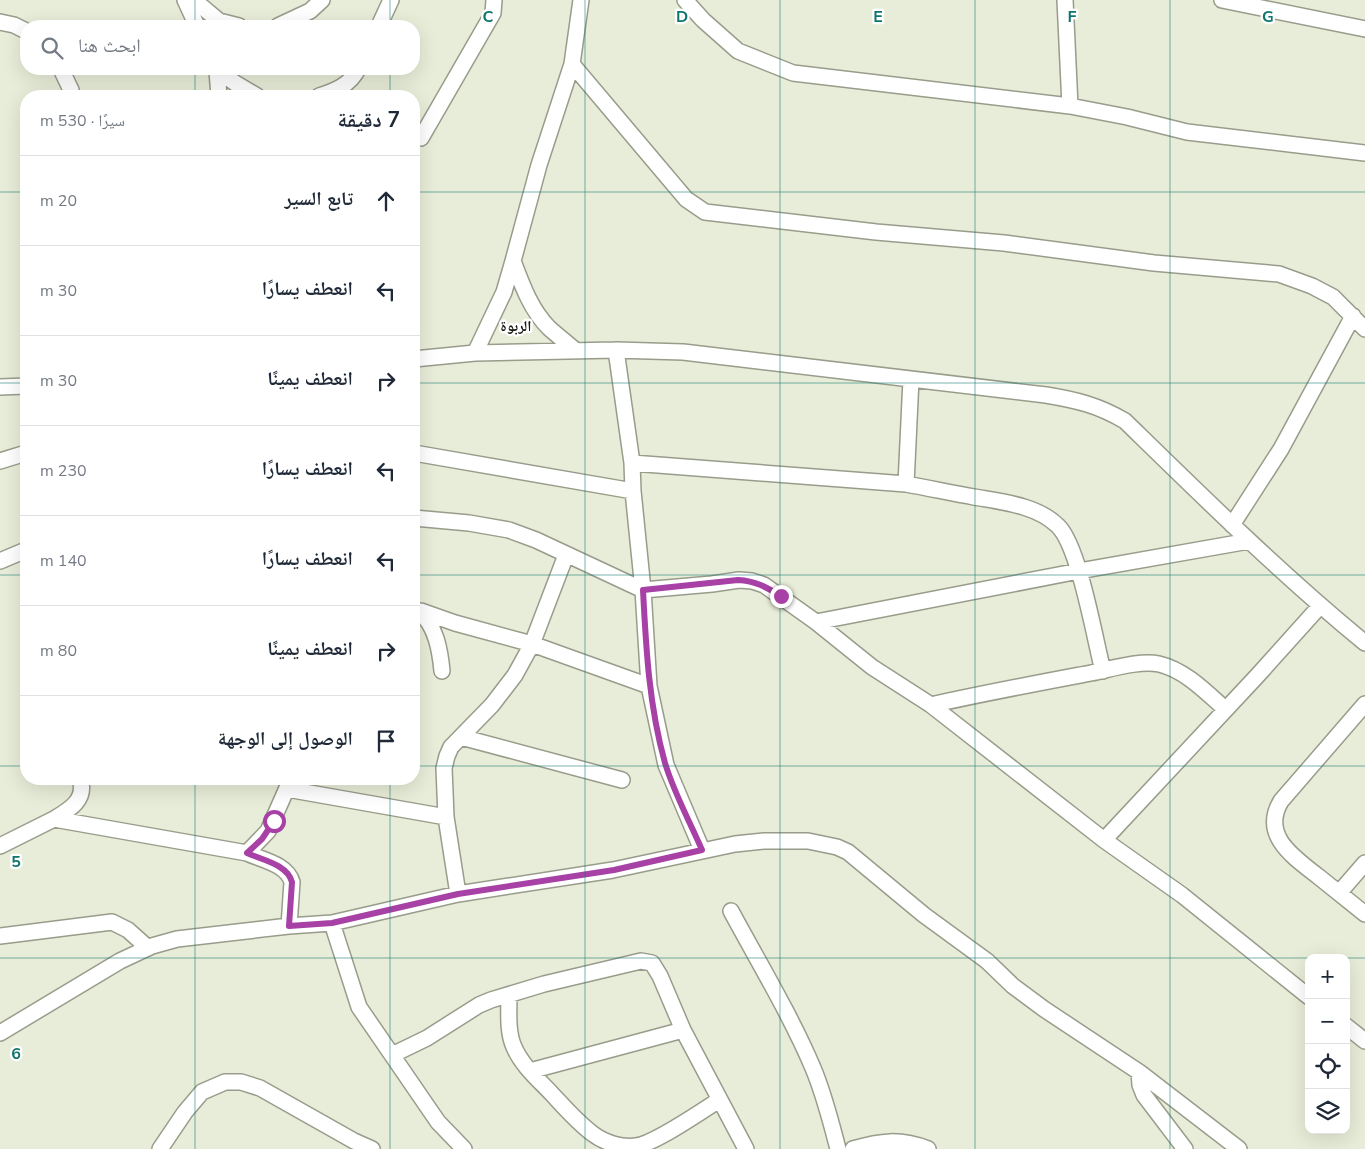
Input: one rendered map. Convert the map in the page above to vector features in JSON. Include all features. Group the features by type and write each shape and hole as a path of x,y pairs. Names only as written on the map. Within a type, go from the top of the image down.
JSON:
{"street":[{"path":"185,0 194,20"},
{"path":"194,0 218,20"},
{"path":"291,20 310,11 322,0"},
{"path":"381,20 391,0"},
{"path":"421,138 493,13 494,0"},
{"path":"476,353 504,292 539,165 572,64 581,0"},
{"path":"685,0 703,20 738,51 793,73 1070,106 1127,117 1187,132 1365,153"},
{"path":"1065,0 1070,106"},
{"path":"1222,0 1365,28"},
{"path":"0,22 20,28"},
{"path":"572,64 686,199 705,212 876,232 1004,243 1154,263 1279,274 1296,279 1333,297 1365,329"},
{"path":"64,75 71,90"},
{"path":"217,75 219,90"},
{"path":"225,75 248,90"},
{"path":"334,90 342,87 354,75"},
{"path":"513,261 523,290 534,309 548,327 576,351"},
{"path":"1232,525 1281,449 1353,316"},
{"path":"616,350 632,463 649,686 666,765 702,850"},
{"path":"420,358 476,353 616,350 700,354 1080,401 1105,410 1125,421 1249,541 1320,606 1365,643"},
{"path":"906,484 911,379"},
{"path":"0,387 20,386"},
{"path":"420,454 633,491"},
{"path":"0,462 20,455"},
{"path":"632,463 906,484 1010,504 1046,516 1060,528 1069,542 1079,571 1103,671"},
{"path":"420,519 501,528 536,540 643,590 738,580 752,581 764,585 816,622 872,667 931,705 1104,840 1182,896 1305,994"},
{"path":"816,622 1079,571 1249,541"},
{"path":"0,561 20,553"},
{"path":"458,894 446,817 444,768 447,756 451,747 492,705 515,675 532,644 566,555"},
{"path":"1104,840 1320,606"},
{"path":"420,611 455,623 532,644 649,686"},
{"path":"420,615 438,642 442,671"},
{"path":"931,705 1141,664 1158,664 1175,670 1194,682 1225,709"},
{"path":"1365,704 1281,801 1274,817 1277,833 1284,848 1365,914"},
{"path":"461,736 622,780"},
{"path":"0,846 70,810 78,802 81,793 80,785"},
{"path":"247,853 268,831 289,785"},
{"path":"294,785 446,817"},
{"path":"54,819 247,853 280,867 287,872 292,882 289,926"},
{"path":"0,1033 120,960 148,948 177,939 332,923 458,894 614,870 735,844 764,841 808,841 837,847 862,863 931,920 987,961 1013,986 1044,1009 1139,1072 1239,1149"},
{"path":"1339,893 1365,863"},
{"path":"731,911 800,1038 826,1105 838,1149"},
{"path":"0,936 112,922 128,930 148,948"},
{"path":"332,923 359,1007 438,1122 464,1149"},
{"path":"392,1055 427,1038 479,1005 544,984 647,961 654,966 660,976 683,1030 746,1149"},
{"path":"509,995 510,1033 513,1046 530,1071 594,1135 610,1143 637,1146 652,1141 719,1100"},
{"path":"1350,1029 1365,1041"},
{"path":"530,1071 683,1030"},
{"path":"1139,1072 1140,1085 1144,1095 1185,1149"},
{"path":"160,1149 184,1112 202,1092 225,1082 241,1082 260,1088 354,1141 372,1149"},
{"path":"852,1149 876,1142 894,1141 911,1143 928,1149"}],"district":[{"name":"الربوة","path":"516,326"}],"route":[{"path":"274,821 262,839 247,853 280,867 290,876 292,882 289,926 332,923 458,894 614,870 702,850 674,786 660,741 649,686 643,590 738,580 752,581 764,585 781,596"}]}
